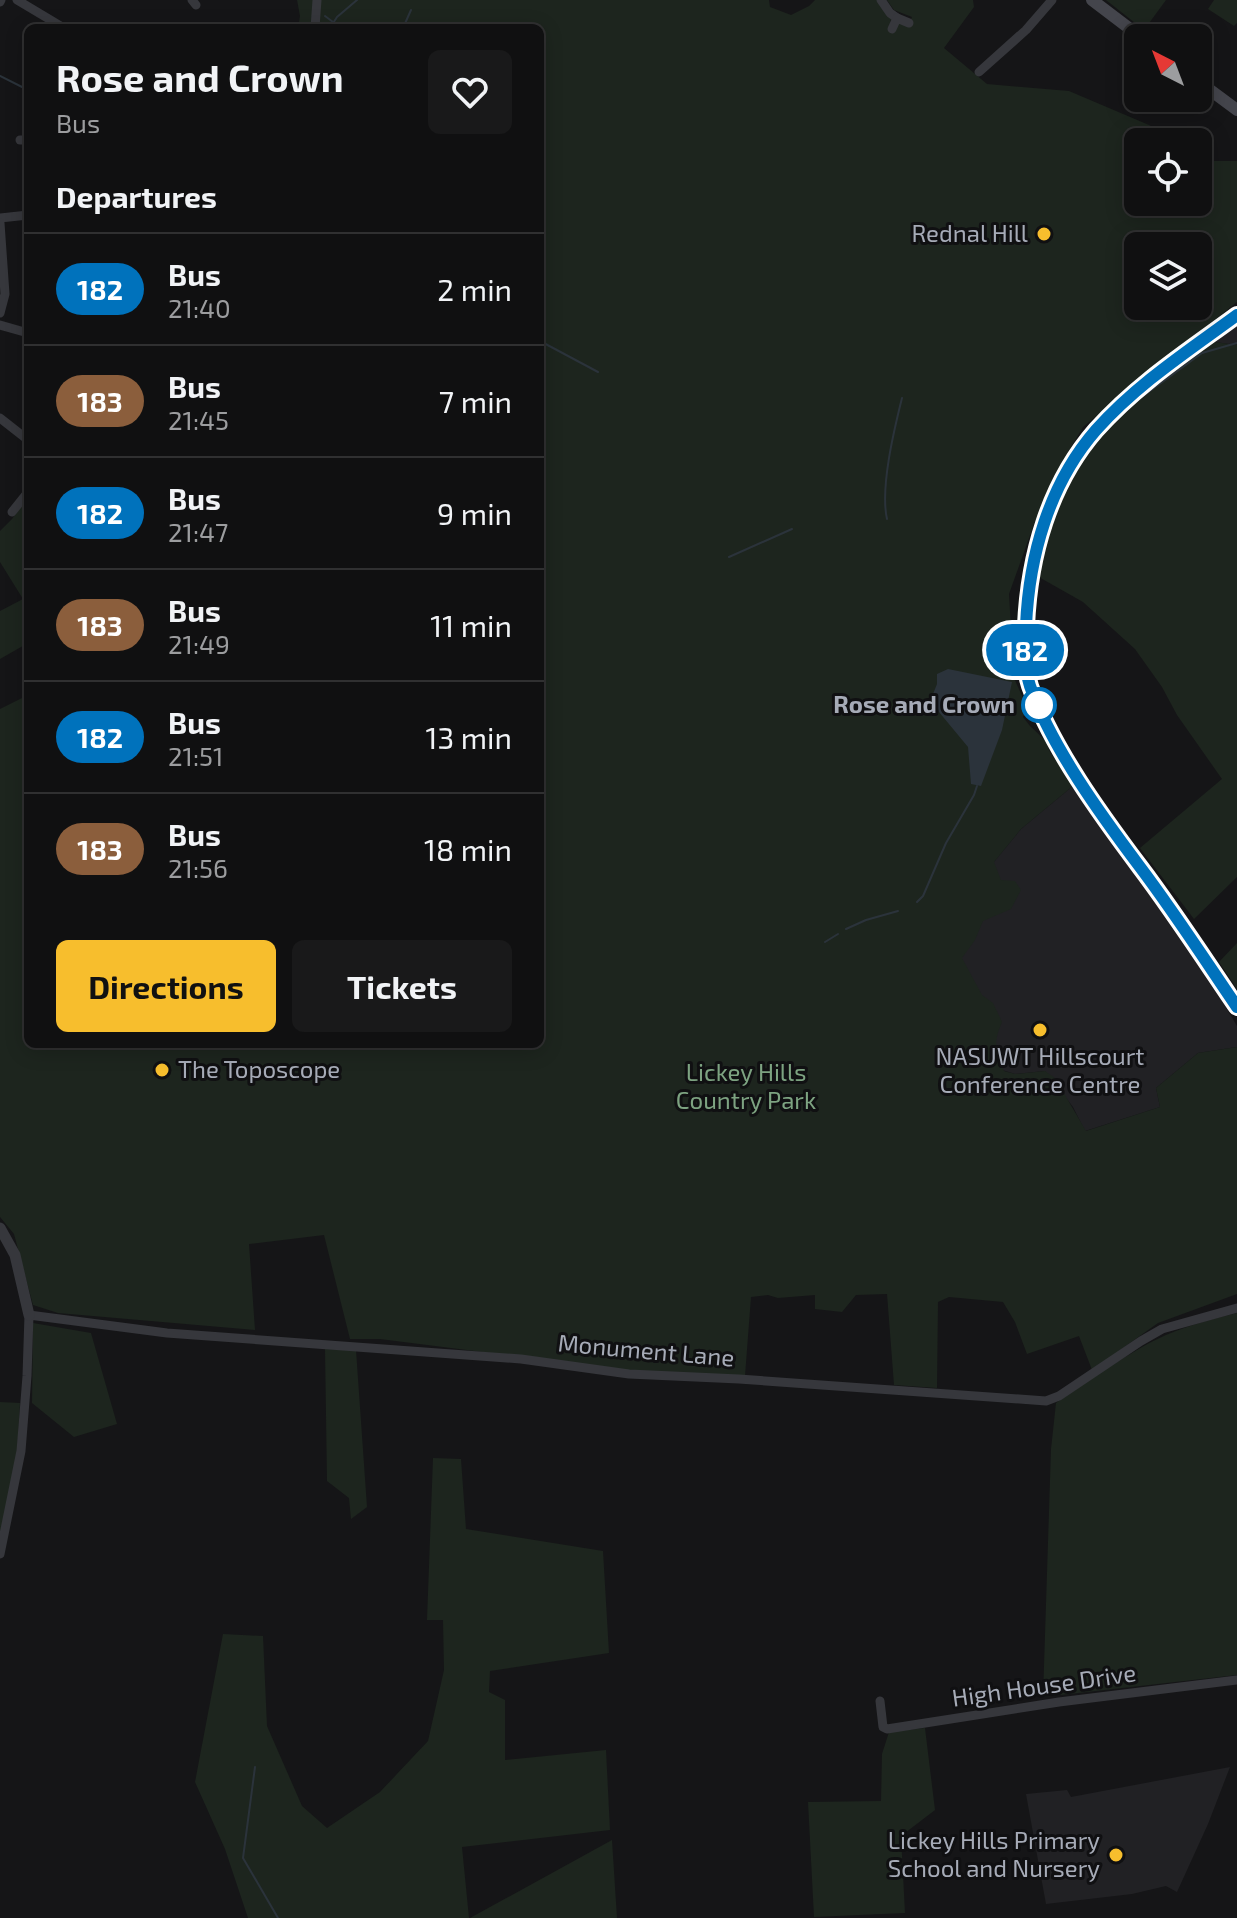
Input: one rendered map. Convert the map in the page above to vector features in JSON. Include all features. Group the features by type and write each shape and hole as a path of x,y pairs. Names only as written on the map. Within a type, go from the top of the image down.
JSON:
{"main road":[{"path":"1092,0 1124,24"},
{"path":"1212,91 1237,110"},
{"path":"1237,315 1168,365 1116,410 1095,432 1068,470 1053,498 1031,567 1025,644 1029,684 1065,759 1237,1007"}],"street":[{"path":"17,0 28,3 58,24"},
{"path":"315,24 317,0"},
{"path":"881,0 890,13 909,23"},
{"path":"979,72 1026,30 1052,0"},
{"path":"892,29 897,18"},
{"path":"0,313 5,294 0,220 24,216"},
{"path":"0,325 24,332"},
{"path":"0,418 24,437"},
{"path":"12,512 24,497"},
{"path":"0,1228 15,1255 29,1315 21,1451 0,1554"},
{"name":"Monument Lane","path":"29,1315 167,1333 521,1359 629,1374 1046,1401 1059,1396 1162,1329 1237,1308"},
{"name":"High House Drive","path":"880,1701 883,1727 887,1729 1059,1702 1237,1680"}],"shaded area":[{"path":"1237,318 1237,345 1214,342 1210,338"},
{"path":"948,669 1012,682 1002,730 981,786 971,784 968,747 939,712 933,694 937,674"},
{"name":"NASUWT Hillscourt Conference Centre","path":"1074,785 1206,974 1237,1026 1237,1047 1198,1053 1156,1088 1160,1107 1085,1131 1073,1107 1045,1071 1015,1074 1002,1070 938,943 993,863 1021,829"},
{"name":"Lickey Hills Primary School and Nursery","path":"1230,1767 1177,1892 1166,1886 1132,1894 1046,1904 1026,1794 1067,1790 1071,1797"}],"green space":[{"name":"Lickey Hills Country Park","path":"297,0 769,0 770,7 791,15 815,0 879,0 891,19 890,24 910,21 912,17 894,10 887,0 973,0 974,7 944,48 987,84 1069,91 1154,128 1124,128 1124,216 1212,216 1212,160 1237,161 1237,302 1083,427 1054,476 1009,594 1014,678 1027,707 1023,717 1046,741 1050,752 1074,785 1021,829 994,862 1001,880 1015,881 1021,890 1011,909 983,921 975,940 962,958 982,995 993,1003 1002,1022 996,1046 1004,1071 1015,1074 1045,1071 1055,1078 1086,1131 1160,1107 1156,1088 1198,1053 1237,1047 1237,1294 1158,1323 1092,1370 1079,1336 1027,1354 1015,1322 1003,1302 949,1297 938,1302 937,1388 894,1385 887,1294 856,1295 842,1312 815,1309 815,1295 751,1297 745,1376 632,1371 380,1339 350,1339 324,1235 249,1244 255,1330 58,1313 33,1305 14,1234 0,1217 0,709 24,697 24,1048 544,1048 544,24 299,24"},
{"path":"1106,0 1166,0 1148,24 1136,24"},
{"path":"1214,0 1237,0 1237,23 1234,26 1208,9"},
{"path":"1210,338 1214,342 1237,345 1237,877 1194,919 1140,848 1222,779 1135,649 1083,602 1037,576 1055,500 1100,431 1138,394"},
{"path":"24,502 24,645 0,659 0,611 23,599 0,562 0,531"},
{"path":"1237,943 1237,989 1219,962"},
{"path":"1237,1313 1237,1675 1043,1697 1051,1449 1056,1403 1166,1335"},
{"path":"33,1323 91,1333 117,1424 74,1437 32,1403"},
{"path":"325,1349 356,1350 367,1507 351,1519 349,1498 327,1481"},
{"path":"0,1402 20,1403 17,1455 0,1535"},
{"path":"433,1458 461,1459 466,1529 603,1551 609,1653 490,1671 489,1692 505,1700 505,1760 606,1750 610,1830 462,1847 469,1918 248,1918 225,1849 195,1782 223,1634 263,1636 267,1726 302,1806 327,1828 380,1792 428,1741 444,1670 443,1620 427,1620"},
{"path":"925,1728 935,1810 901,1836 905,1913 814,1917 808,1802 881,1801 882,1754 889,1732"},
{"path":"612,1840 617,1918 470,1918"}],"waterway":[{"path":"333,24 357,0"},
{"path":"405,24 411,10"},
{"path":"325,16 333,22"},
{"path":"0,76 24,88"},
{"path":"544,343 598,372"},
{"path":"1110,423 1202,353 1237,343"},
{"path":"887,519 885,492 902,398"},
{"path":"1076,468 1101,434"},
{"path":"729,557 792,529"},
{"path":"917,902 923,896 946,843 977,786"},
{"path":"846,929 898,911"},
{"path":"825,942 838,934"},
{"path":"255,1767 243,1858 278,1918"}],"bus line":[{"name":"182","path":"1237,315 1183,353 1116,410 1095,432 1068,470 1053,498 1031,567 1025,644 1029,684 1065,759 1237,1007"}],"place":[{"name":"Rednal Hill","path":"1044,234"},
{"name":"Rose and Crown","path":"1039,705"},
{"name":"NASUWT Hillscourt Conference Centre","path":"1040,1030"},
{"name":"The Toposcope","path":"162,1070"},
{"name":"Lickey Hills Primary School and Nursery","path":"1116,1855"}]}
